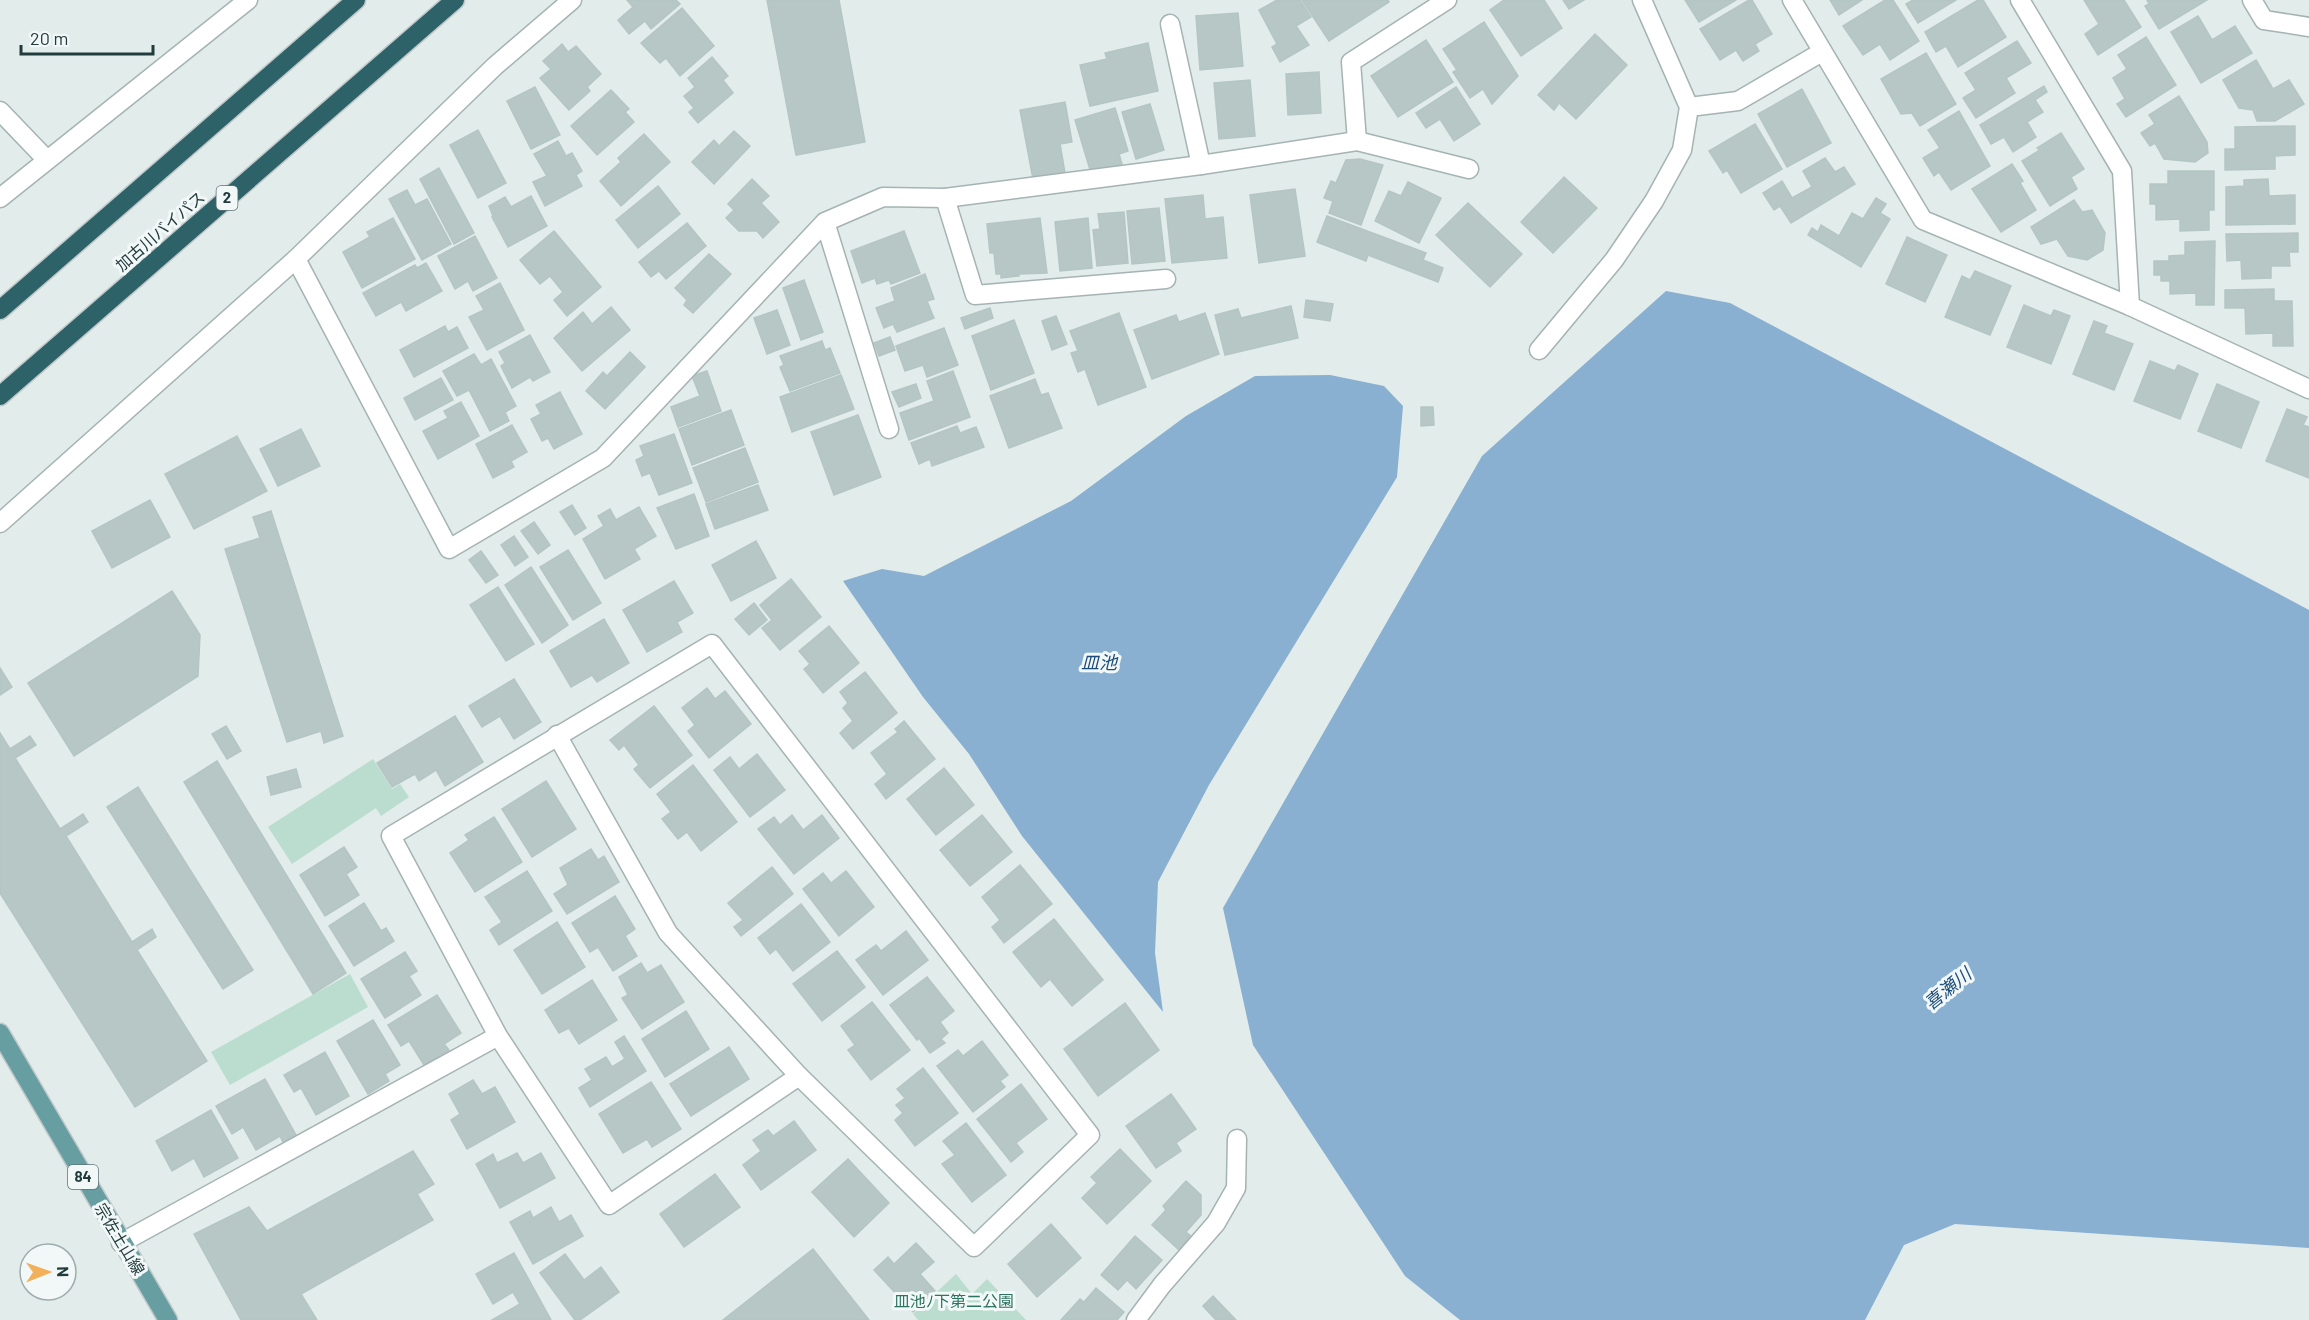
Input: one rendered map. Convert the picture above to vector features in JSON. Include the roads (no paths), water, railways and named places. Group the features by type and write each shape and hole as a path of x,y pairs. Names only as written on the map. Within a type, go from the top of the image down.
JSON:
{"highway":[{"path":"0,310 356,0"},
{"name":"加古川バイパス","path":"0,396 455,0"}],"main road":[{"name":"宗佐土山線","path":"0,1033 168,1320"}],"street":[{"path":"0,198 248,0"},
{"path":"0,523 296,259 495,66 572,0"},
{"path":"1357,141 1352,62 1446,0"},
{"path":"1539,350 1614,260 1654,201 1682,150 1689,107 1642,0"},
{"path":"1792,0 1923,220 2130,306 2309,389"},
{"path":"2020,0 2122,171 2130,306"},
{"path":"2252,0 2264,20 2309,27"},
{"path":"1170,24 1201,165"},
{"path":"1689,107 1738,101 1822,52"},
{"path":"0,111 47,160"},
{"path":"296,259 449,549 603,458 825,222 883,197 945,198 1201,165 1357,141 1469,169"},
{"path":"945,198 975,295 1166,279"},
{"path":"825,222 889,429"},
{"path":"557,735 668,933 799,1076 974,1247 1090,1135 712,644 557,735 391,836 498,1036 609,1205 799,1076"},
{"path":"121,1243 498,1036"},
{"path":"1136,1320 1162,1285 1216,1223 1236,1188 1237,1139"}],"water":[{"name":"喜瀬川","path":"1666,291 1730,303 2309,610 2309,1248 1955,1224 1904,1245 1865,1320 1460,1320 1405,1276 1253,1045 1223,908 1482,456"},
{"name":"皿池","path":"1330,375 1384,386 1403,406 1397,477 1209,785 1158,882 1155,953 1163,1012 1022,836 969,754 923,697 843,581 882,569 924,576 1071,501 1186,416 1255,376"}],"park label":[{"name":"皿池ﾉ下第二公園","path":"954,1301"}]}
